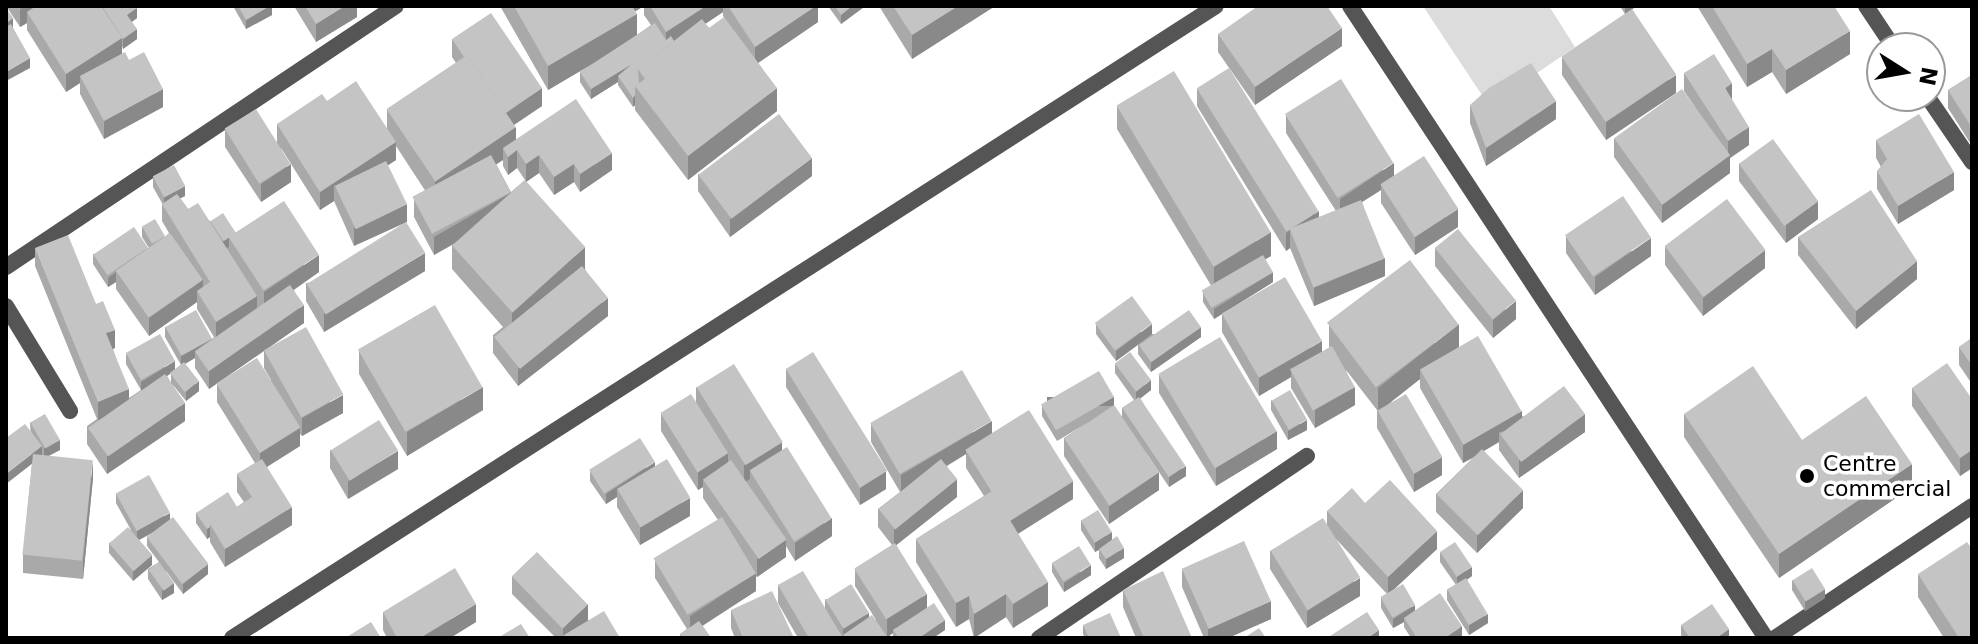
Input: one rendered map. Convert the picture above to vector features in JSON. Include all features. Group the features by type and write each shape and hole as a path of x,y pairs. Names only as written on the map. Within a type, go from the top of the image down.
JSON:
{"street":[{"path":"232,638 1216,6"},
{"path":"1350,6 1766,638"},
{"path":"1866,6 1883,32"},
{"path":"6,267 388,8"},
{"path":"1938,112 1972,162"},
{"path":"6,306 70,411"},
{"path":"1039,638 1307,456"},
{"path":"1775,638 1972,506"}],"shaded area":[{"path":"1423,6 1549,6 1575,47 1489,106"}],"building":[{"path":"36,6 101,6 122,38 66,74 27,12"},
{"path":"102,6 136,6 127,15 137,29 123,39"},
{"path":"238,6 270,6 246,20"},
{"path":"305,6 345,6 316,24"},
{"path":"514,6 632,6 637,14 548,66"},
{"path":"650,6 706,6 666,32"},
{"path":"728,6 816,6 755,47"},
{"path":"835,6 852,6 841,15"},
{"path":"893,6 958,6 912,35"},
{"path":"1258,6 1327,6 1342,28 1255,87 1218,34"},
{"path":"1712,6 1834,6 1850,31 1786,70 1772,49 1747,64"},
{"path":"6,8 13,18 6,23"},
{"path":"1632,9 1676,74 1606,122 1562,57"},
{"path":"491,13 542,88 506,113 467,55 464,57 452,39"},
{"path":"724,17 777,88 688,156 635,86 645,79 638,69 702,19 709,28"},
{"path":"655,23 666,40 671,36 674,41 638,69 639,84 635,86 633,98 618,76 632,64 591,89 580,72"},
{"path":"11,24 30,58 6,72 6,27"},
{"path":"125,52 129,60 144,52 163,89 104,121 80,76"},
{"path":"1714,54 1732,83 1725,88 1749,127 1728,141 1684,73"},
{"path":"467,55 516,127 435,181 387,109"},
{"path":"1531,63 1556,101 1486,148 1470,105 1489,88"},
{"path":"1229,68 1319,211 1286,231 1197,88"},
{"path":"1174,71 1271,232 1213,267 1117,106"},
{"path":"1972,75 1972,128 1948,90"},
{"path":"1341,79 1393,163 1337,198 1285,114"},
{"path":"356,81 396,142 320,192 277,124 322,94 327,101"},
{"path":"1682,89 1730,155 1662,205 1614,138"},
{"path":"576,99 612,153 580,174 574,164 554,177 539,155 526,164 517,150 508,157 503,148"},
{"path":"256,109 290,164 259,184 225,129"},
{"path":"779,114 812,158 731,219 698,175"},
{"path":"1919,114 1954,172 1898,206 1877,171 1887,159 1876,140"},
{"path":"1773,139 1818,201 1784,226 1739,164"},
{"path":"491,155 511,192 432,234 412,197"},
{"path":"1424,156 1458,209 1415,237 1380,184"},
{"path":"386,161 407,204 356,229 335,186"},
{"path":"174,165 185,186 164,197 153,176"},
{"path":"525,180 585,247 512,312 452,246"},
{"path":"1871,190 1917,261 1856,311 1798,237"},
{"path":"177,194 188,209 198,203 257,296 216,322 197,291 210,282 162,204"},
{"path":"1623,196 1651,237 1593,277 1565,235"},
{"path":"1727,199 1766,250 1703,297 1665,246"},
{"path":"1361,200 1385,258 1313,287 1290,229"},
{"path":"284,201 319,255 264,291 229,237"},
{"path":"223,213 236,233 223,241 210,221"},
{"path":"155,219 165,236 152,244 142,226"},
{"path":"406,222 425,253 326,315 307,284"},
{"path":"134,227 148,248 107,275 93,254"},
{"path":"1458,229 1516,300 1493,319 1435,248"},
{"path":"170,233 203,280 149,318 116,271"},
{"path":"68,235 96,304 103,301 115,330 106,333 129,389 98,402 35,248"},
{"path":"1263,255 1273,272 1212,308 1202,290"},
{"path":"1410,260 1459,325 1376,387 1327,323"},
{"path":"582,266 608,298 520,369 494,337"},
{"path":"1285,277 1322,341 1259,378 1222,314"},
{"path":"290,285 304,305 209,371 195,352"},
{"path":"1132,296 1152,324 1115,351 1095,323"},
{"path":"435,305 482,387 405,432 358,350"},
{"path":"196,310 212,339 181,356 165,327"},
{"path":"1189,310 1201,327 1151,362 1139,345"},
{"path":"306,327 343,394 301,418 264,350"},
{"path":"160,334 175,361 141,380 126,353"},
{"path":"1478,336 1522,411 1463,445 1420,370"},
{"path":"1220,337 1277,431 1215,468 1158,374"},
{"path":"1972,338 1972,366 1959,347"},
{"path":"1332,346 1355,387 1313,410 1290,369"},
{"path":"813,352 887,471 860,488 786,369"},
{"path":"1130,352 1151,380 1136,391 1115,363"},
{"path":"257,358 300,428 260,453 216,383"},
{"path":"184,362 199,381 185,392 170,373"},
{"path":"1947,363 1972,399 1972,450 1960,458 1912,388"},
{"path":"734,364 783,442 745,465 697,387"},
{"name":"Centre commercial","path":"1753,366 1802,440 1866,396 1912,464 1779,554 1684,414"},
{"path":"962,370 992,421 900,474 870,423"},
{"path":"1099,371 1114,397 1056,430 1041,405"},
{"path":"165,374 185,403 108,457 88,428"},
{"path":"1564,386 1585,414 1521,462 1500,434"},
{"path":"1290,390 1307,419 1289,430 1272,400"},
{"path":"691,394 728,453 698,472 660,413"},
{"path":"1406,394 1442,457 1414,474 1377,410"},
{"path":"1139,397 1185,466 1169,477 1122,408"},
{"path":"1114,405 1159,472 1110,506 1064,439"},
{"path":"1029,410 1074,481 1010,521 965,450"},
{"path":"45,414 60,440 45,448 30,422"},
{"path":"379,420 398,451 350,481 331,450"},
{"path":"25,424 42,446 6,474 6,438"},
{"path":"640,438 655,462 604,494 589,470"},
{"path":"787,447 832,518 794,542 750,470"},
{"path":"1482,449 1523,490 1478,535 1437,494"},
{"path":"33,454 93,460 82,561 22,554"},
{"path":"262,459 292,507 225,549 210,524 252,497 237,474"},
{"path":"667,459 690,498 640,527 617,489"},
{"path":"941,459 957,479 895,530 879,509"},
{"path":"731,460 787,539 759,559 703,480"},
{"path":"149,475 170,513 137,531 116,493"},
{"path":"1390,480 1437,531 1388,577 1327,511 1352,488 1365,503"},
{"path":"992,491 1048,582 1013,604 1006,594 974,614 969,596 956,603 916,539"},
{"path":"228,492 237,507 207,529 196,513"},
{"path":"1098,510 1112,532 1095,543 1081,521"},
{"path":"173,517 209,564 182,584 147,537"},
{"path":"722,517 756,574 687,615 653,558"},
{"path":"1323,518 1360,577 1308,610 1270,551"},
{"path":"128,527 152,555 133,571 109,543"},
{"path":"1117,536 1124,548 1106,559 1099,549"},
{"path":"1244,541 1271,601 1209,629 1182,569"},
{"path":"1455,542 1472,567 1457,577 1440,552"},
{"path":"1967,542 1972,549 1972,638 1959,638 1918,574"},
{"path":"895,543 927,594 886,619 854,568"},
{"path":"1079,546 1091,565 1064,582 1052,563"},
{"path":"537,552 588,605 563,629 512,576"},
{"path":"159,562 174,583 164,591 148,570"},
{"path":"455,568 476,604 420,638 397,638 383,612"},
{"path":"1812,568 1825,589 1806,601 1792,580"},
{"path":"803,571 843,638 809,638 778,585"},
{"path":"1163,571 1192,638 1144,638 1123,590"},
{"path":"1466,578 1488,614 1469,625 1447,589"},
{"path":"851,584 869,613 844,629 826,600"},
{"path":"1403,584 1415,605 1392,618 1380,597"},
{"path":"772,591 794,638 743,638 731,610"},
{"path":"1440,593 1462,626 1445,638 1417,638 1404,618"},
{"path":"934,603 945,620 919,638 899,638 893,630"},
{"path":"1712,604 1729,629 1716,638 1690,638 1681,625"},
{"path":"604,611 620,638 559,638"},
{"path":"1367,612 1379,630 1367,638 1327,638"},
{"path":"1110,613 1121,638 1089,638 1083,625"},
{"path":"872,615 888,638 846,638 843,635"},
{"path":"699,621 711,638 682,638 680,634"},
{"path":"371,622 381,638 345,638"},
{"path":"521,624 530,638 502,638 501,636"},
{"path":"1259,628 1266,638 1244,638"}],"place":[{"name":"Centre commercial","path":"1807,476"}]}
